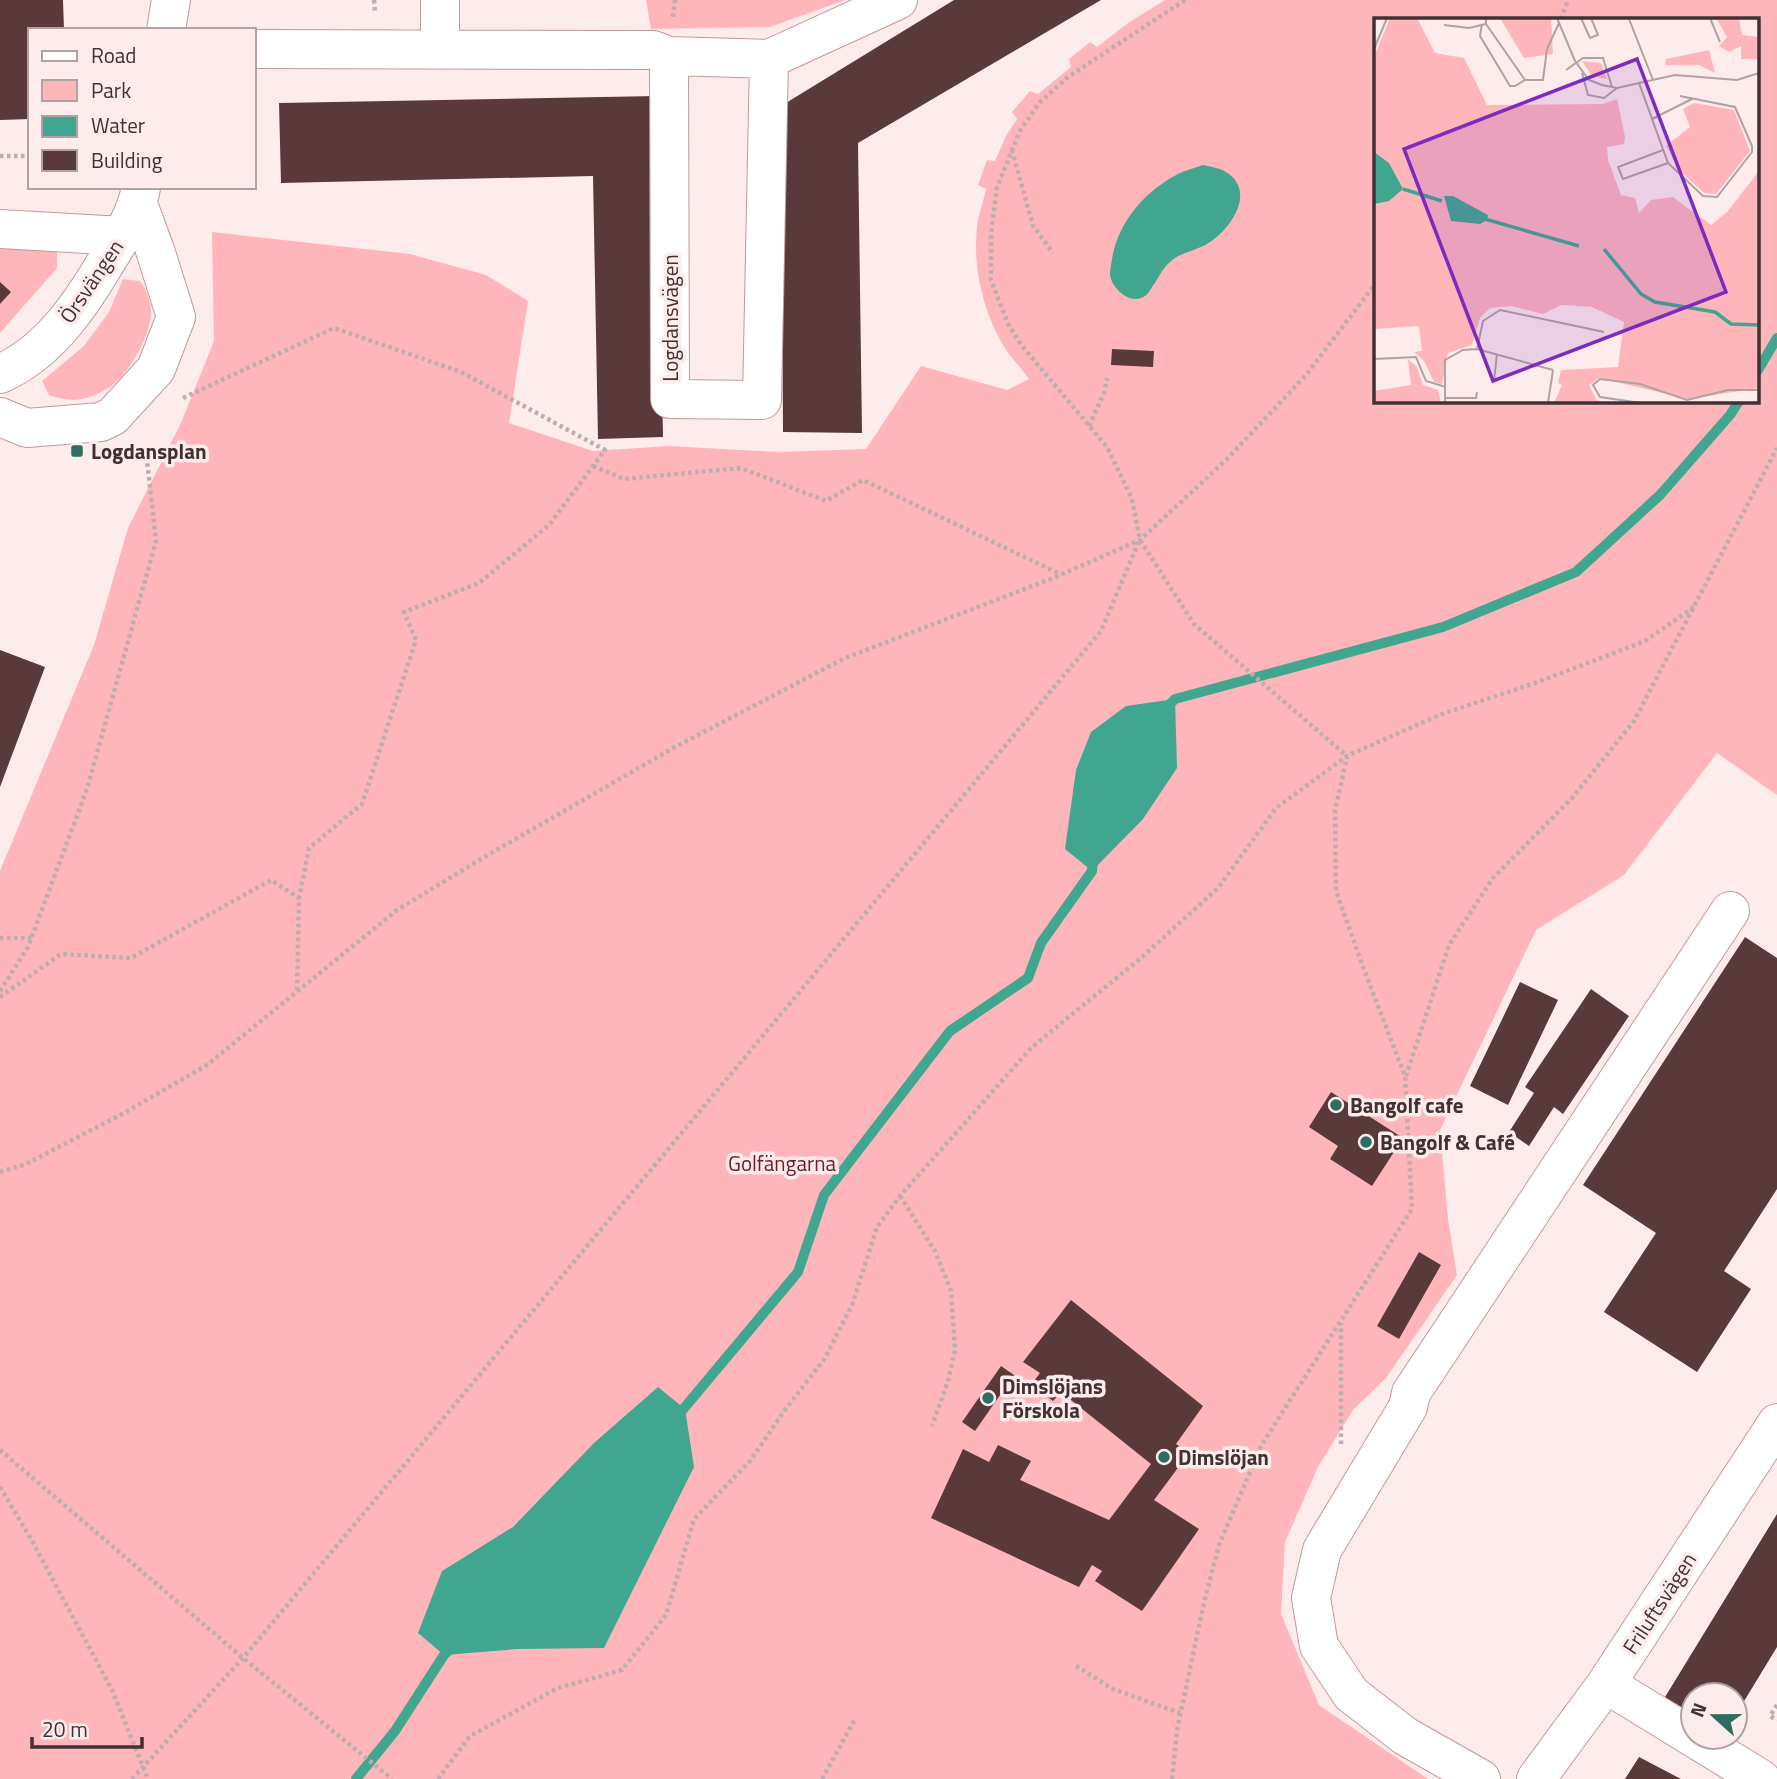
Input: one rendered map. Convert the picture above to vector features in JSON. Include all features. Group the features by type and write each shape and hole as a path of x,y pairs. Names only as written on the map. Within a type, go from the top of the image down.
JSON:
{"street":[{"path":"166,28 171,0"},
{"path":"440,0 440,50"},
{"path":"256,49 312,38 440,50 537,39 661,53 769,59 898,0"},
{"name":"Logdansvägen","path":"661,53 670,399 762,400 769,59"},
{"path":"0,229 134,209"},
{"name":"Örsvängen","path":"0,374 14,368 51,339 86,296 134,209"},
{"name":"Örsvängen","path":"113,416 156,369 176,317 156,254 134,209"},
{"path":"0,417 27,429 101,422 113,416"},
{"path":"1481,1779 1405,1736 1351,1694 1319,1646 1311,1598 1322,1550 1408,1407 1411,1393 1730,911"},
{"name":"Friluftsvägen","path":"1536,1779 1606,1684 1777,1423"},
{"path":"1606,1684 1768,1776"}],"path":[{"path":"1185,0 1068,77 1039,103 1020,131 997,187 991,233 991,280 1008,324 1022,346 1107,447 1132,499 1140,540 1194,624 1347,756"},
{"path":"1561,18 1568,0"},
{"path":"1012,149 1033,226 1053,253"},
{"path":"0,156 28,156"},
{"path":"0,1172 26,1164 124,1113 207,1065 397,910 675,747 845,658 1062,574 1140,540 1226,460 1306,374 1374,286"},
{"path":"174,402 334,328 461,372 605,450 549,524 479,583 404,612 416,640 362,804 309,848 299,898 297,991"},
{"path":"1089,426 1108,378"},
{"path":"0,991 32,938 87,789 156,541 147,460 113,416"},
{"path":"1405,1076 1449,944 1493,878 1572,799 1634,721 1777,448"},
{"path":"593,466 624,479 741,468 826,501 863,480 1062,574"},
{"path":"132,1779 243,1658 1101,631 1140,540"},
{"path":"438,1779 470,1736 558,1688 622,1670 666,1615 694,1519 750,1461 825,1357 852,1305 877,1227 900,1196 1032,1046 1142,958 1218,888 1276,808 1347,756 1439,715 1535,683 1645,641 1694,607"},
{"path":"1172,1779 1181,1713 1205,1598 1220,1545 1261,1447 1412,1209 1405,1076 1336,891 1335,810 1347,756"},
{"path":"0,997 61,954 131,958 271,880 299,898"},
{"path":"0,938 32,938"},
{"path":"900,1196 935,1251 951,1291 955,1350 948,1381 932,1426"},
{"path":"1341,1453 1342,1321"},
{"path":"0,1450 243,1658 392,1779"},
{"path":"0,1487 112,1690 148,1779"},
{"path":"1076,1666 1113,1689 1181,1713"},
{"path":"1777,1705 1770,1716 1777,1720"},
{"path":"822,1779 855,1720"}],"green space":[{"path":"646,0 845,0 770,27 651,29"},
{"name":"Golfängarna","path":"1165,0 1777,0 1777,795 1717,753 1624,875 1536,930 1440,1130 1448,1219 1457,1275 1386,1378 1353,1410 1318,1467 1285,1542 1281,1614 1319,1705 1428,1779 0,1779 0,871 94,645 128,528 181,423 214,341 212,232 410,254 486,275 528,301 509,423 593,451 669,446 777,452 866,449 921,366 1007,390 1029,379 1000,339 981,290 976,237 986,189 978,185 987,160 995,161 1017,119 1012,112 1030,91 1038,94 1071,67 1069,59 1090,42 1097,47 1128,23"},
{"path":"0,245 57,246 57,268 0,333"},
{"path":"123,279 140,281 151,307 148,329 134,360 115,383 93,396 72,400 49,395 42,381 84,346 109,312"}],"water":[{"path":"1203,165 1223,170 1236,182 1240,190 1240,200 1233,218 1213,240 1171,261 1146,295 1140,299 1128,297 1114,286 1110,273 1120,232 1135,209 1155,189 1181,173"},
{"path":"1175,699 1177,768 1143,819 1092,871 1065,849 1076,770 1091,732 1126,706"},
{"path":"658,1387 685,1409 694,1467 604,1648 518,1649 444,1655 418,1633 442,1571 513,1527 594,1443"}],"building":[{"path":"0,0 63,0 64,28 28,28 28,119 0,120"},
{"path":"954,0 1101,0 858,143 862,433 783,432 781,106"},
{"path":"657,96 663,437 598,439 593,176 281,183 279,103"},
{"path":"0,282 11,292 0,304"},
{"path":"1112,349 1154,351 1153,367 1111,365"},
{"path":"0,650 45,667 0,787"},
{"path":"1745,937 1777,958 1777,1189 1724,1271 1751,1289 1697,1372 1604,1312 1656,1233 1583,1185"},
{"path":"1520,982 1558,1000 1508,1105 1470,1086"},
{"path":"1591,989 1629,1016 1563,1114 1554,1107 1529,1146 1509,1132 1534,1093 1525,1087"},
{"name":"Bangolf & Café","path":"1331,1092 1403,1138 1372,1186 1330,1159 1338,1146 1309,1127"},
{"path":"1419,1252 1441,1265 1399,1339 1377,1326"},
{"name":"Dimslöjan","path":"1071,1300 1203,1406 1176,1444 1189,1453 1154,1500 1199,1529 1142,1611 1095,1581 1102,1571 1092,1565 1079,1587 931,1518 963,1449 989,1462 998,1445 1031,1461 1020,1480 1109,1520 1151,1464 1061,1392 1053,1401 1031,1385 1040,1373 1023,1362"},
{"name":"Dimslöjans Förskola","path":"1001,1366 1014,1375 975,1431 962,1422"},
{"path":"1777,1514 1777,1647 1749,1693 1749,1681 1679,1681 1679,1712 1662,1702"},
{"path":"1639,1757 1681,1779 1625,1779"}],"waterway":[{"path":"1760,367 1777,338"},
{"path":"1167,707 1175,699 1443,627 1576,572 1660,495 1738,402"},
{"path":"675,1419 798,1272 824,1195 950,1031 1028,978 1041,943 1092,871 1093,858"},
{"path":"356,1779 395,1731 444,1655 453,1646"}],"place":[{"name":"Logdansplan","path":"77,451"},
{"name":"Bangolf cafe","path":"1336,1105"},
{"name":"Bangolf & Café","path":"1366,1142"},
{"name":"Dimslöjans Förskola","path":"988,1398"},
{"name":"Dimslöjan","path":"1164,1457"}]}
